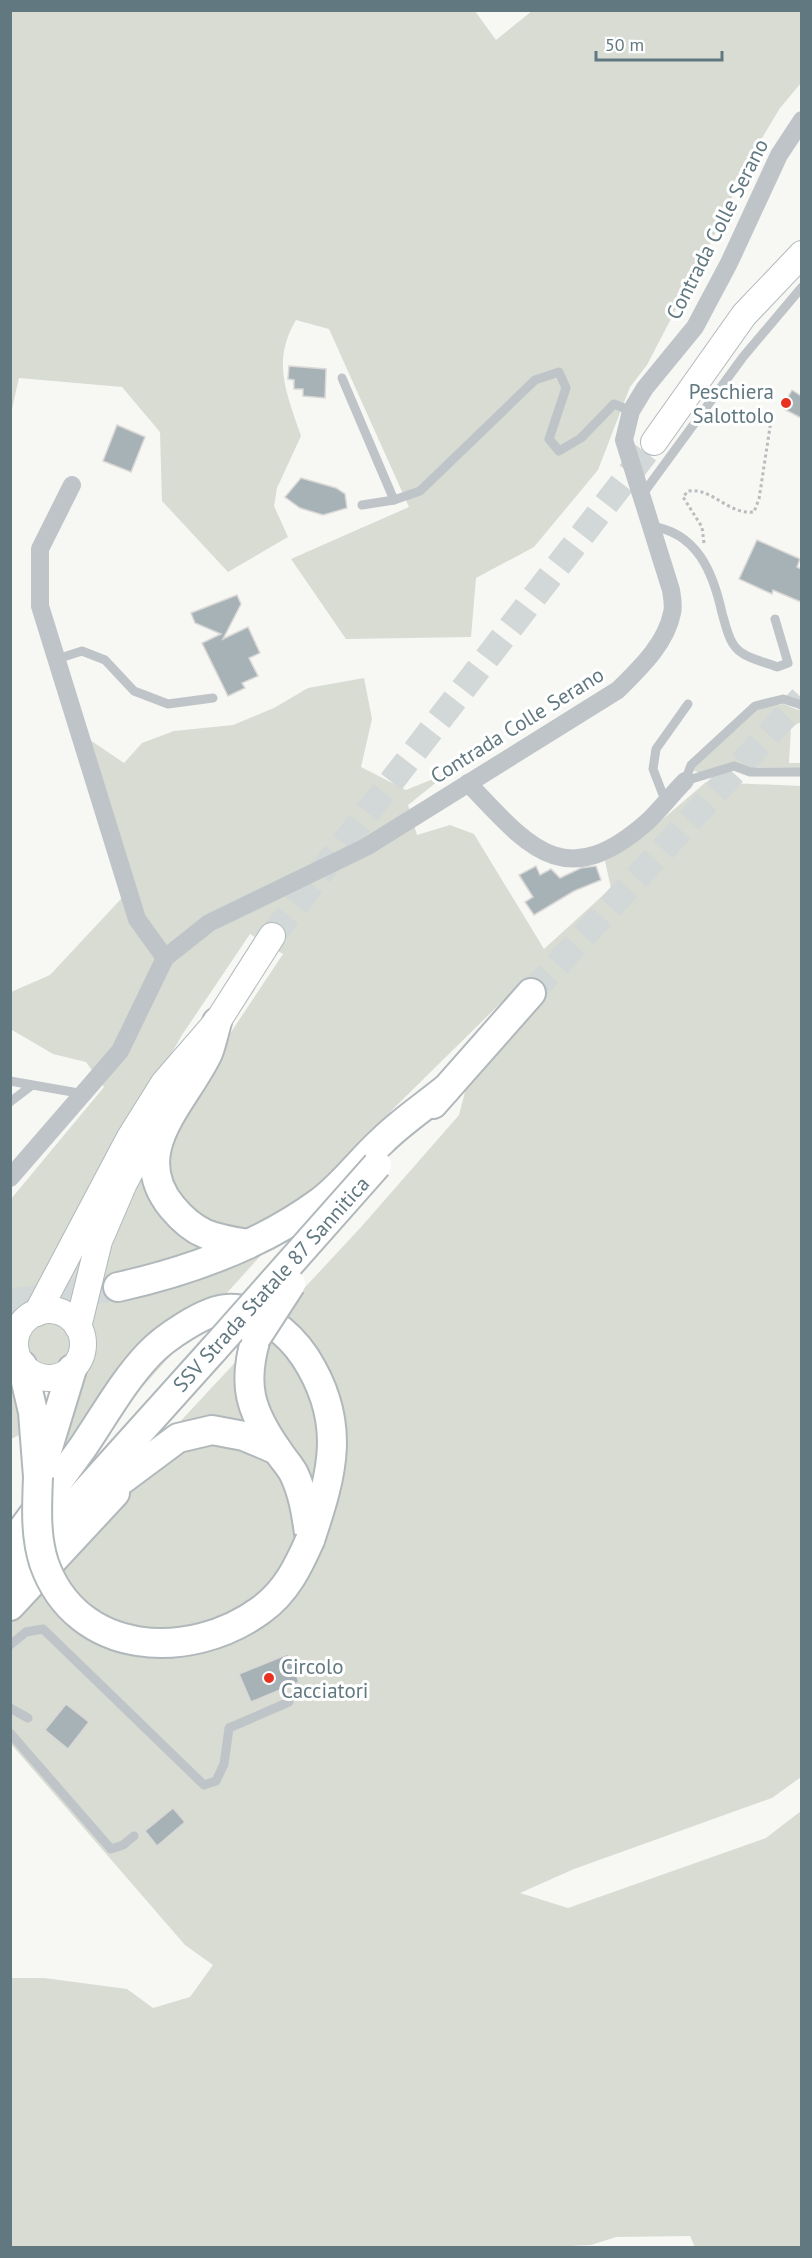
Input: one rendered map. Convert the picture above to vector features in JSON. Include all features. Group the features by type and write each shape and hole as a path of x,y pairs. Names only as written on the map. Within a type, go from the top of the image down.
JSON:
{"main road":[{"path":"654,442 744,315 801,254"},
{"path":"16,1354 41,1377 63,1376 72,1369 82,1353 83,1344 78,1327 99,1241 124,1183 217,1022 272,936"},
{"name":"SSV Strada Statale 87 Sannitica","path":"10,1576 45,1503 214,1349 531,993"},
{"path":"217,1022 208,1052 162,1130 156,1150 155,1172 167,1200 187,1225 211,1238 248,1244"},
{"path":"45,1503 33,1412 16,1354 17,1332 129,1138 164,1083 217,1022"},
{"path":"118,1287 166,1276 282,1229 322,1200 383,1139 446,1089"},
{"path":"310,1540 303,1494 293,1471 259,1421 248,1389 249,1360 256,1338 286,1290 333,1235 377,1165"},
{"path":"226,1309 252,1312 288,1335 305,1358 323,1392 333,1429 332,1459 310,1540 291,1580 262,1610 221,1633 186,1642 127,1640 103,1632 75,1612 55,1587 44,1563 36,1515 45,1503 149,1354 182,1327 226,1309"},
{"path":"25,1317 60,1312 78,1327"},
{"path":"10,1546 45,1503 72,1369"},
{"path":"10,1606 133,1474 154,1454 178,1438 212,1430 244,1436 277,1450"},
{"path":"10,1540 45,1503 133,1474"}],"street":[{"name":"Contrada Colle Serano","path":"10,1178 120,1051 165,958 209,923 366,847 618,690 645,663 667,629 673,611 671,590 624,440 631,411 645,388 695,327 729,262 779,155 801,120"},
{"path":"72,484 40,549 40,606 54,660 137,919 165,958"},
{"path":"468,783 507,825 541,852 565,860 593,856 615,844 647,822 685,781"}],"lane":[{"path":"640,497 743,357 801,286"},
{"path":"362,506 394,500 420,491 535,380 559,372 566,388 549,439 559,451 581,438 614,404 631,411"},
{"path":"342,378 394,500"},
{"path":"650,526 662,528 700,552 712,578 727,634 741,653 777,667 788,663 775,619"},
{"path":"54,660 82,651 105,660 134,691 168,704 213,698"},
{"path":"685,781 691,765 755,706 767,701 783,699 801,705"},
{"path":"666,800 654,769 656,749 688,704"},
{"path":"685,781 734,765 750,772 801,772"},
{"path":"10,1080 31,1086 84,1094"},
{"path":"10,1102 31,1086"},
{"path":"10,1645 26,1632 44,1629 204,1785 216,1781 224,1764 230,1728 289,1701"},
{"path":"10,1708 28,1718"},
{"path":"10,1733 111,1849 123,1845 134,1836"}],"path":[{"path":"700,552 705,541 702,526 683,497 688,491 699,489 742,513 754,512 759,499 772,414"}],"shaded area":[{"path":"11,11 475,11 496,40 532,11 801,11 801,83 780,108 750,158 717,230 647,365 630,387 598,470 534,547 476,578 471,637 346,639 291,559 409,507 329,329 296,320 288,335 284,350 284,378 301,436 277,488 274,506 288,537 228,572 162,501 160,432 122,387 19,378 11,413"},
{"path":"364,678 372,719 361,767 406,790 448,773 408,805 417,835 450,825 474,834 544,949 611,888 605,861 635,843 706,782 801,786 801,1777 772,1798 574,1869 520,1893 568,1908 766,1838 801,1811 801,2247 695,2247 690,2236 616,2237 591,2245 526,2248 11,2247 11,1978 44,1978 127,1989 153,2008 190,1997 213,1965 185,1945 11,1744 10,1621 134,1489 176,1426 362,1226 459,1115 466,1088 538,1008 543,994 522,982 391,1111 89,1446 66,1449 74,1394 95,1351 95,1332 91,1320 124,1193 283,954 250,934 182,1035 38,1288 11,1290 11,1199 104,1087 86,1062 53,1054 12,1030 11,992 50,975 134,885 90,740 124,763 142,743 174,731 233,725 274,708 308,688"},
{"path":"783,704 801,711 801,722 791,727 789,763 801,763 801,768 750,767 733,763 700,773 692,770 755,710"},
{"path":"90,1224 75,1314 55,1306"},
{"path":"49,1319 67,1326 74,1344 67,1362 49,1369 31,1362 24,1344 31,1326"},
{"path":"10,1370 23,1433 11,1439 10,1439"}],"building":[{"path":"289,366 326,369 325,398 303,396 303,389 294,389 294,380 288,379"},
{"path":"792,390 801,396 801,418 782,408"},
{"path":"117,425 145,437 131,472 103,461"},
{"path":"301,478 336,488 345,494 347,508 323,515 300,508 285,497"},
{"path":"757,540 800,559 797,567 801,569 801,602 773,590 772,594 739,579"},
{"path":"237,595 241,604 223,639 248,627 260,653 249,658 258,676 242,683 245,688 228,696 202,643 221,634 195,623 191,613"},
{"path":"536,866 540,875 551,869 560,878 581,868 596,866 601,880 574,891 534,915 525,902 533,897 519,875"},
{"name":"Circolo Cacciatori","path":"288,1654 299,1682 251,1702 239,1674"},
{"path":"66,1704 89,1722 68,1749 45,1730"},
{"path":"173,1808 185,1822 157,1846 145,1831"}],"tunnel":[{"path":"272,936 654,442"},
{"path":"531,993 802,698"},
{"path":"10,1303 118,1287"}],"place":[{"name":"Peschiera Salottolo","path":"786,403"},
{"name":"Circolo Cacciatori","path":"269,1678"}]}
